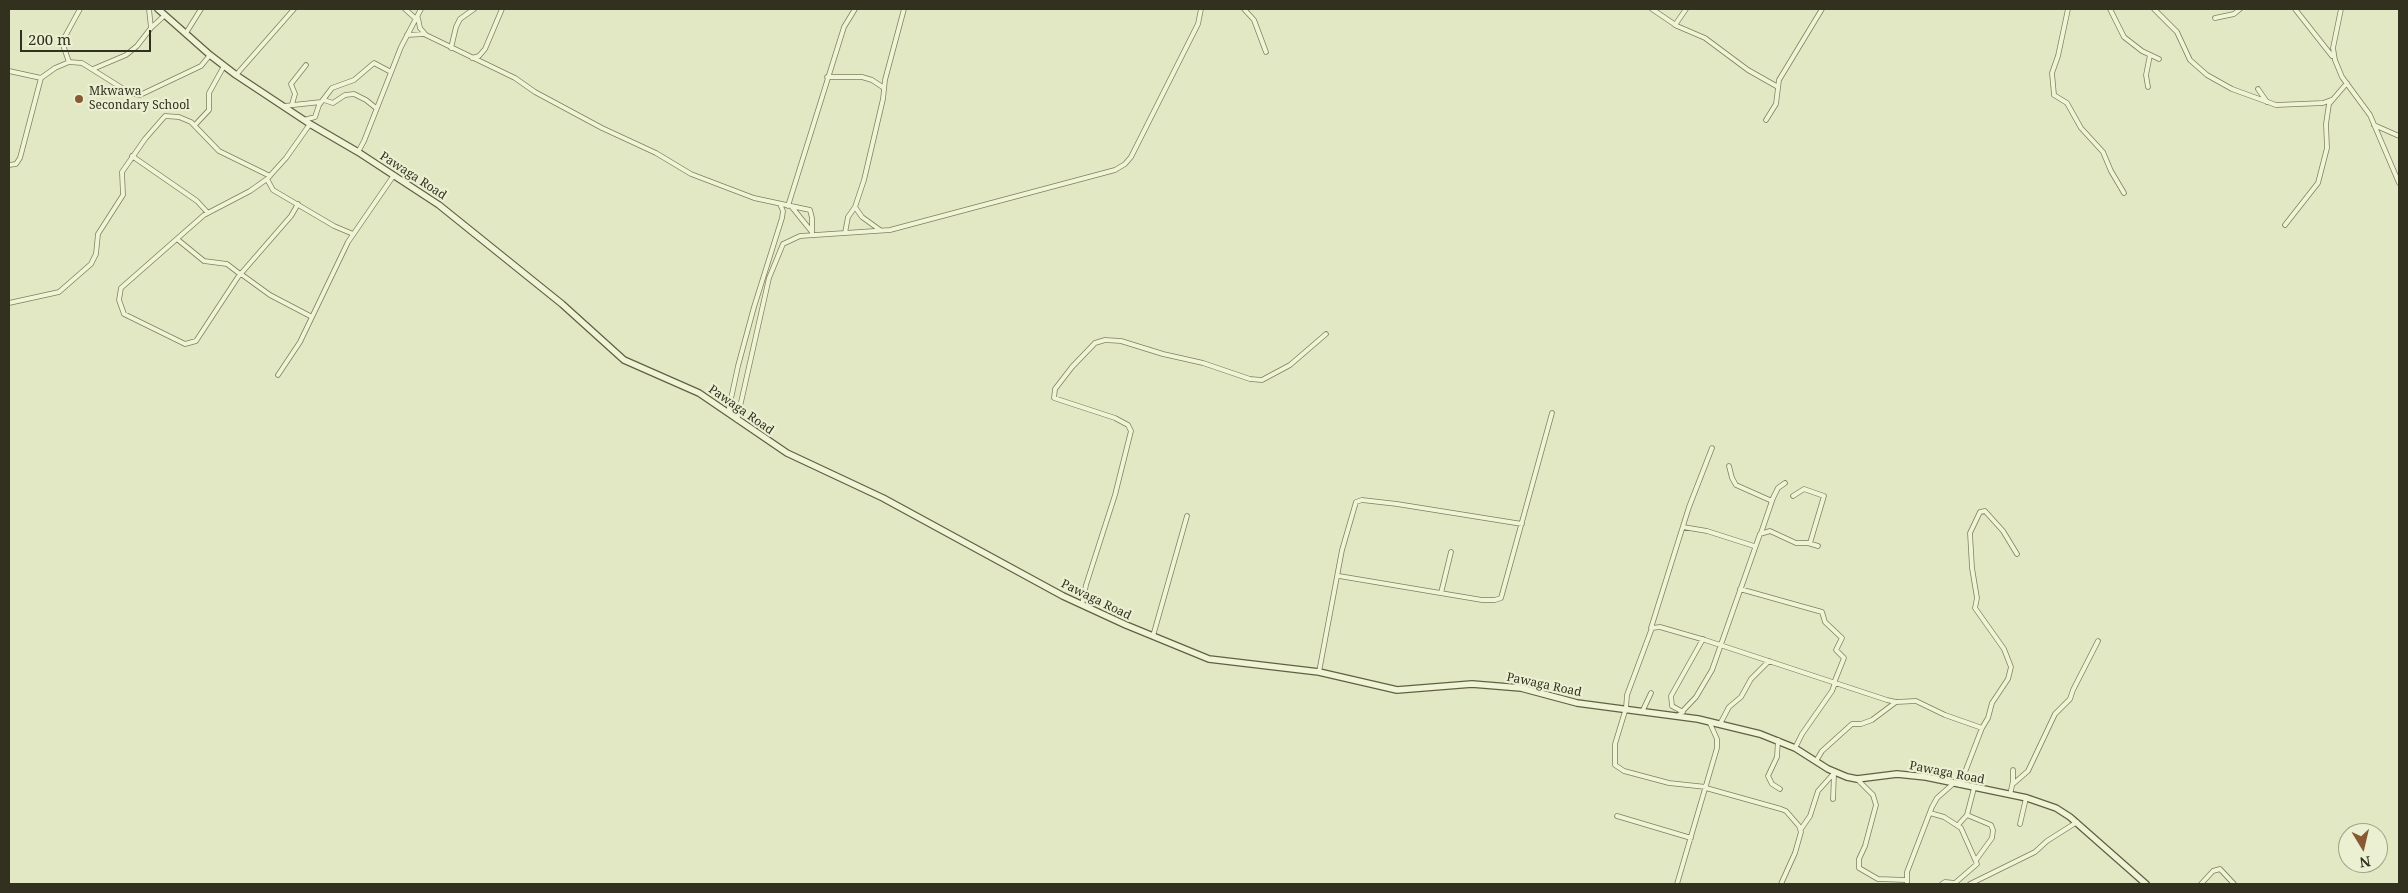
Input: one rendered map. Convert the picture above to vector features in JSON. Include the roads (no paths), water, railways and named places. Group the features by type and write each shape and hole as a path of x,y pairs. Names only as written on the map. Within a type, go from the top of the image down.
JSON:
{"main road":[{"name":"Pawaga Road","path":"158,9 210,55 236,75 439,205 562,304 624,360 699,393 787,453 883,498 1082,605 1209,660 1319,672 1385,689 1409,690 1456,685 1491,684 1521,688 1595,706 1681,714 1778,740 1795,748 1835,773 1858,779 1897,774 2026,798 2056,808 2077,822 2146,884"}],"street":[{"path":"70,62 62,42 80,9"},
{"path":"149,9 152,27"},
{"path":"186,33 201,9"},
{"path":"236,75 294,9"},
{"path":"405,9 417,18 424,34"},
{"path":"358,152 368,133 376,108 407,35 421,9"},
{"path":"451,48 456,26 460,19 474,9"},
{"path":"472,58 479,56 485,49 502,9"},
{"path":"789,206 827,77 844,27 855,9"},
{"path":"845,234 848,217 855,207 864,180 904,9"},
{"path":"737,420 769,278 778,254 788,240 812,234 882,231 1103,175 1125,164 1132,157 1198,24 1201,9"},
{"path":"1244,9 1254,20 1266,52"},
{"path":"1652,9 1675,25 1705,38 1748,70 1778,87"},
{"path":"1675,25 1686,9"},
{"path":"1766,120 1776,104 1779,80 1822,9"},
{"path":"2068,9 2058,56 2052,73 2054,94 2067,103 2086,134 2104,152 2110,170 2124,193"},
{"path":"2110,9 2124,37 2159,59"},
{"path":"2154,9 2177,32 2187,55 2202,70 2232,89 2268,104 2282,106 2323,103 2331,100 2347,83"},
{"path":"2215,18 2234,14 2240,9"},
{"path":"2295,9 2334,58 2347,83 2370,115 2384,152 2399,183"},
{"path":"2334,58 2333,48 2341,9"},
{"path":"93,69 129,53 165,15"},
{"path":"407,35 424,34 515,78 535,92 602,128 656,153 691,174 721,187 780,204 810,210 812,234"},
{"path":"9,165 16,164 20,158 41,78 54,68 70,62 82,63 130,92 140,95 201,66 210,55"},
{"path":"2148,87 2146,75 2150,55"},
{"path":"298,204 291,216 221,300 200,336 192,343 185,344 129,318 121,308 119,292 121,288 208,212 250,191 268,177 286,158 307,122 315,117 322,101 332,88 354,80 374,63 391,72"},
{"path":"292,104 295,94 292,84 306,65"},
{"path":"195,125 209,110 209,93 224,66"},
{"path":"9,72 41,78"},
{"path":"827,77 862,77 872,80 884,88"},
{"path":"2258,89 2268,104"},
{"path":"284,106 322,101 333,103 345,96 354,94 376,108"},
{"path":"2285,225 2312,192 2319,179 2327,148 2326,124 2331,100"},
{"path":"9,303 59,292 91,264 96,254 98,234 123,195 122,172 132,156 166,116 179,117 195,125 219,151 268,177 273,190 334,226 353,234"},
{"path":"2374,125 2399,136"},
{"path":"132,156 197,201 208,212"},
{"path":"278,375 296,349 353,234 394,175"},
{"path":"731,416 729,408 738,366 782,218 780,204"},
{"path":"789,206 812,234"},
{"path":"855,207 862,217 882,231"},
{"path":"177,240 204,261 226,264 270,295 312,318"},
{"path":"1082,605 1086,585 1115,495 1131,431 1128,425 1115,418 1054,398 1055,389 1073,366 1095,343 1105,340 1121,341 1257,380 1267,378 1290,365 1326,334"},
{"path":"1339,576 1482,600 1501,598 1552,413"},
{"path":"1712,448 1683,526 1651,629 1627,695 1626,708 1615,744 1614,765 1617,768 1669,783 1706,788 1762,806 1781,809 1801,829"},
{"path":"1729,466 1736,485 1772,501"},
{"path":"1703,639 1671,696 1672,706 1681,714 1696,697 1710,676 1723,646 1754,546 1762,533 1778,488 1785,483"},
{"path":"1793,496 1804,489 1824,496 1810,543"},
{"path":"1319,672 1341,558 1354,506 1359,500 1398,504 1522,524"},
{"path":"1858,779 1873,795 1876,805 1865,846 1859,859 1859,868 1878,879 1907,882 1907,872 1937,798 1957,784 1982,728 1987,722 1992,703 2008,679 2011,666 2004,649 1975,608 1977,598 1972,568 1970,533 1980,512 1985,511 2003,531 2016,554"},
{"path":"1153,636 1187,516"},
{"path":"1683,526 1707,531 1754,546"},
{"path":"1762,533 1770,531 1796,543 1810,543 1818,546"},
{"path":"1442,593 1451,552"},
{"path":"1740,589 1822,612 1825,622 1842,638 1836,649 1844,658 1832,691 1802,734 1795,748"},
{"path":"1651,629 1660,627 1703,639 1896,702 1916,701 1945,715 1982,728"},
{"path":"2013,784 2032,765 2056,714 2070,699 2098,641"},
{"path":"1720,724 1727,709 1741,697 1751,679 1769,662"},
{"path":"1643,710 1651,693"},
{"path":"1816,761 1822,751 1852,724 1861,724 1872,720 1896,702"},
{"path":"1678,884 1717,743 1710,721"},
{"path":"1778,740 1777,757 1768,776 1772,784 1780,789"},
{"path":"2010,795 2013,784 2013,770"},
{"path":"1833,799 1835,773"},
{"path":"1781,884 1795,853 1801,829 1811,812 1818,791 1835,773"},
{"path":"1958,825 1967,815 1974,788"},
{"path":"2020,824 2026,798"},
{"path":"1930,813 1944,817 1958,825 1965,835 1975,860 1975,866 1955,883 1945,882 1942,884"},
{"path":"1967,815 1991,825 1993,830 1992,838 1975,860"},
{"path":"1617,816 1691,838"},
{"path":"1970,884 2035,852 2047,841 2077,822"},
{"path":"2201,884 2213,871 2220,869 2234,884"}],"place":[{"name":"Mkwawa Secondary School","path":"79,99"}]}
